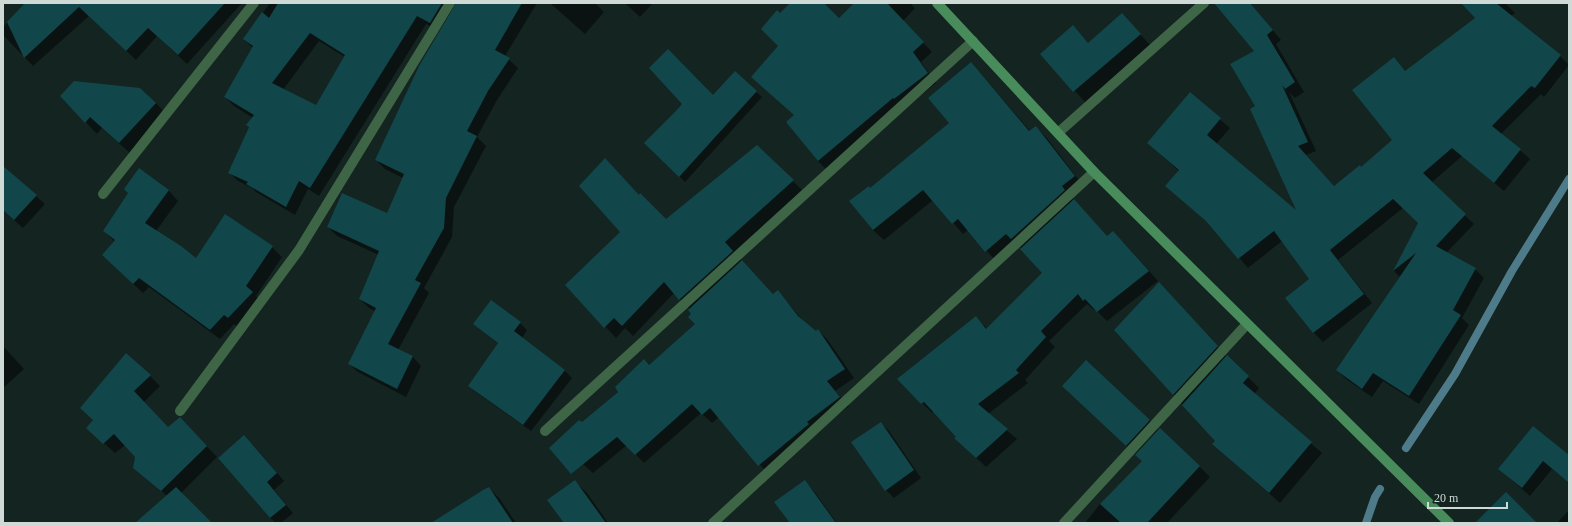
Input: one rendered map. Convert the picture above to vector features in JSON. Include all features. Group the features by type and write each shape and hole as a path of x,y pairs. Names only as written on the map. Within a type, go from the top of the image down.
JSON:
{"main road":[{"path":"937,3 1094,172 1449,523"}],"street":[{"path":"103,194 254,3"},
{"path":"180,411 299,250 450,3"},
{"path":"1058,132 1204,3"},
{"path":"545,431 973,41"},
{"path":"713,523 1094,172"},
{"path":"1064,523 1247,324"}],"building":[{"path":"25,3 225,3 178,55 148,28 126,51 79,7 24,58 7,22"},
{"path":"278,3 442,3 430,23 417,16 310,188 299,181 286,207 246,184 248,182 228,173 249,127 246,125 254,115 224,97 253,46 243,39 262,12 269,18","holes":["310,33 345,55 316,105 272,83"]},
{"path":"456,3 522,3 495,50 510,58 488,91 467,131 477,136 446,198 444,228 415,280 421,283 388,344 413,356 397,389 348,364 376,308 359,299 379,251 327,227 342,193 387,213 404,174 375,160 419,66"},
{"path":"790,3 824,3 839,18 854,3 887,3 924,42 913,52 928,73 894,99 893,98 818,161 786,122 794,115 751,77 778,46 761,29 777,10 780,13"},
{"path":"1214,3 1250,3 1273,30 1267,35 1295,82 1285,89 1282,85 1308,142 1298,146 1334,186 1360,165 1361,167 1392,140 1352,90 1394,57 1405,71 1475,18 1461,3 1496,3 1561,55 1535,88 1531,86 1492,126 1521,149 1494,183 1452,148 1423,173 1466,214 1436,246 1476,268 1453,310 1461,315 1409,396 1373,373 1362,389 1336,370 1416,253 1393,271 1418,223 1393,199 1330,250 1364,294 1313,333 1285,298 1309,279 1274,231 1238,259 1206,221 1165,186 1179,170 1147,143 1190,92 1221,118 1207,135 1296,210 1250,109 1255,106 1230,64 1254,51"},
{"path":"1122,13 1141,34 1073,92 1040,54 1073,25 1088,43"},
{"path":"668,49 713,95 735,71 757,91 679,177 644,143 682,104 649,68"},
{"path":"971,62 1029,131 1036,126 1075,176 1062,186 1065,190 1011,239 1006,234 985,252 958,219 952,224 923,190 873,230 849,201 869,186 870,188 949,123 928,98"},
{"path":"74,81 140,88 156,103 119,143 90,117 85,123 60,96"},
{"path":"757,145 794,180 725,242 733,251 679,300 664,282 622,326 614,318 604,328 565,285 620,232 579,186 605,158 639,195 640,193 666,219"},
{"path":"3,166 37,195 14,220 3,210"},
{"path":"139,168 169,190 145,223 181,246 196,258 225,214 273,246 246,286 253,292 228,318 224,315 210,330 139,278 133,284 102,255 115,240 103,231 128,193 124,189"},
{"path":"1074,199 1107,236 1113,231 1149,271 1097,312 1085,299 1083,301 1078,294 1041,331 1046,337 1016,370 1019,373 978,404 1008,429 976,458 954,438 956,437 924,402 921,404 897,379 976,316 986,329 1042,273 1020,249"},
{"path":"742,260 773,294 778,290 798,316 816,331 818,329 845,369 827,381 840,397 807,422 809,424 758,466 710,408 702,415 692,404 635,455 617,437 571,474 549,448 579,420 582,422 618,392 615,387 644,359 649,365 695,324 688,317 691,314 688,310"},
{"path":"1159,282 1218,346 1173,395 1114,330"},
{"path":"491,300 521,322 514,331 565,370 523,425 468,386 498,343 473,324"},
{"path":"126,353 151,375 134,391 168,427 180,417 207,446 161,491 133,468 135,457 114,434 103,444 86,428 93,420 80,408"},
{"path":"1227,355 1249,376 1243,383 1312,442 1269,493 1212,444 1215,441 1182,405"},
{"path":"1086,360 1150,420 1126,446 1062,386"},
{"path":"881,422 914,470 885,491 851,442"},
{"path":"1533,426 1569,455 1569,483 1543,461 1522,488 1498,469"},
{"path":"1160,428 1200,466 1147,523 1121,523 1100,504 1142,461 1135,455"},
{"path":"244,435 277,473 267,482 286,505 270,518 218,458"},
{"path":"575,480 606,523 564,523 547,500"},
{"path":"805,480 836,523 790,523 774,502"},
{"path":"176,487 212,523 135,523"},
{"path":"489,487 513,523 431,523 483,490"},
{"path":"1506,492 1537,523 1475,523"}],"waterway":[{"path":"1406,448 1455,374 1512,271 1569,179"},
{"path":"1366,523 1375,497 1380,489"}]}
